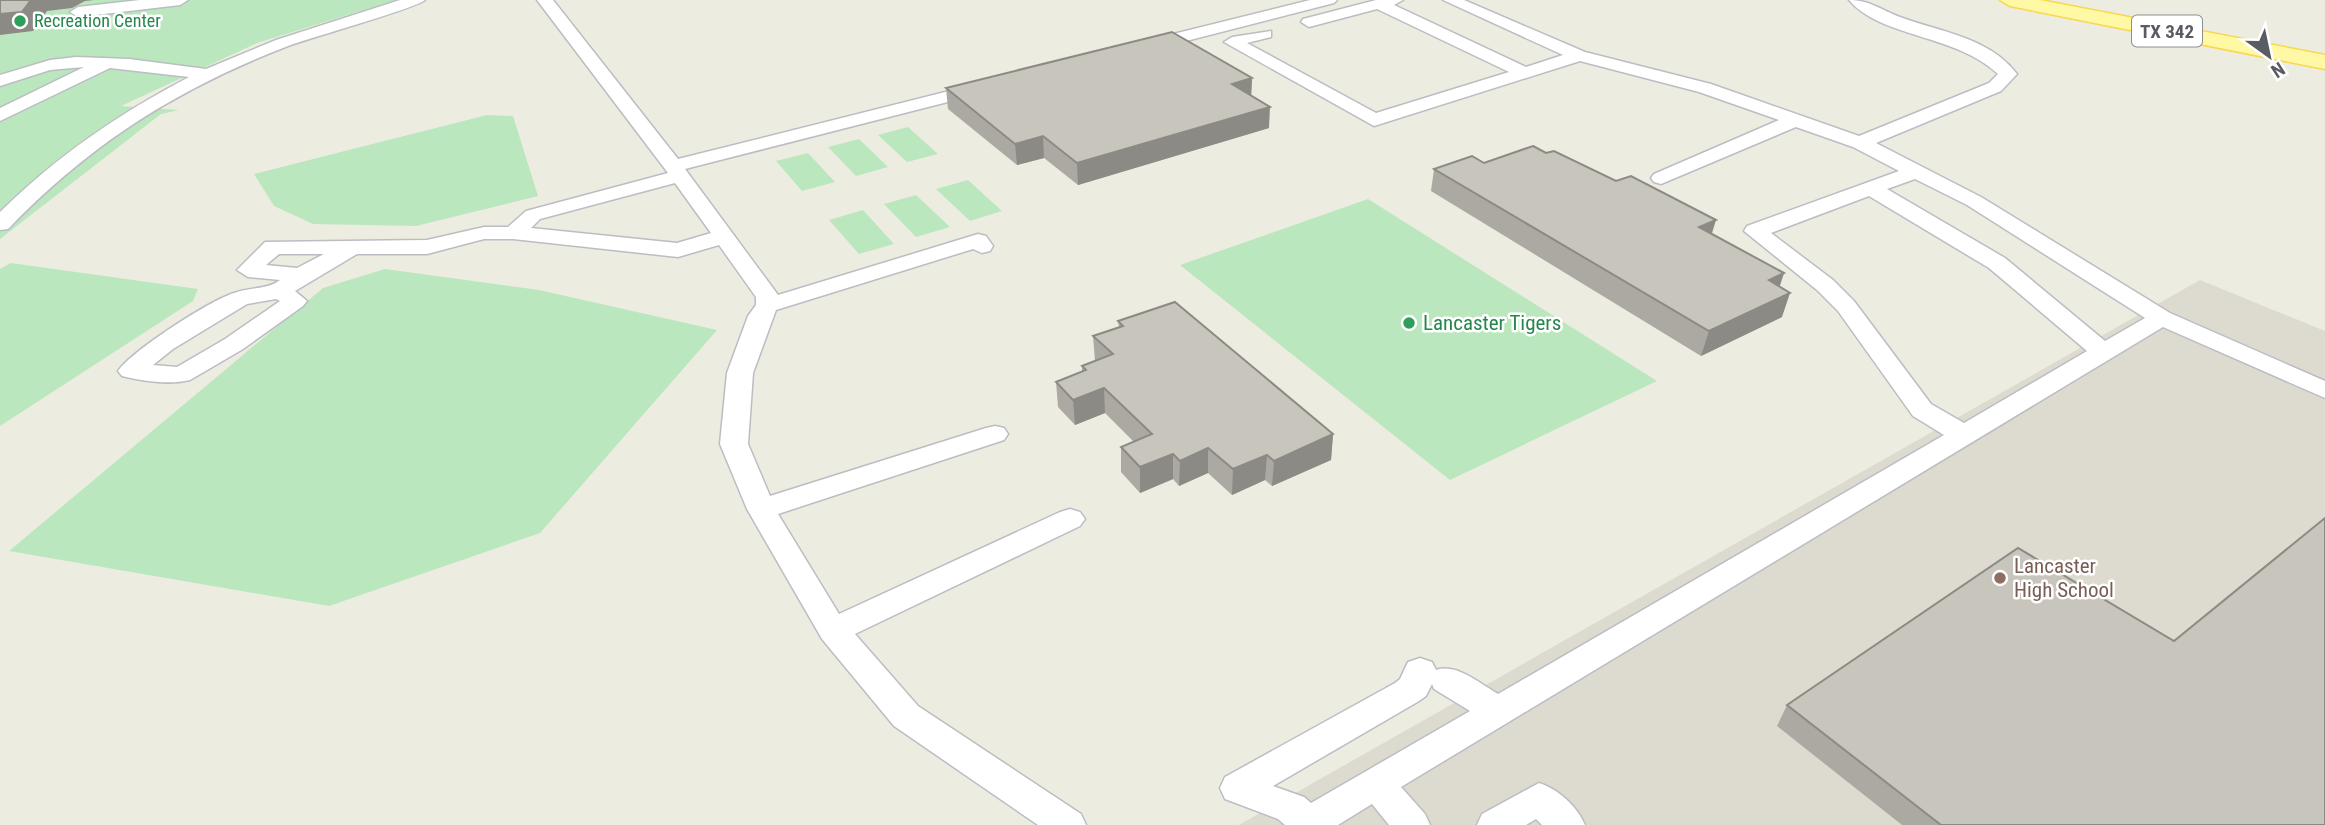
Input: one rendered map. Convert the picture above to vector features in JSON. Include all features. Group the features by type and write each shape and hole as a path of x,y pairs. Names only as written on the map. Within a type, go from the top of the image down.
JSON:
{"main road":[{"name":"TX 342","path":"2010,0 2325,62"},
{"name":"TX 342","path":"2077,0 2325,47"}],"street":[{"path":"78,12 180,0"},
{"path":"0,224 73,156 111,129 208,75 303,36 417,0"},
{"path":"545,0 766,292 768,305"},
{"path":"1128,51 1329,0"},
{"path":"1451,0 1579,56 1684,82 1798,119 1860,143 1974,201 2162,318 2325,390"},
{"path":"1857,0 1886,16 1970,45 1996,60 2008,74 1995,86 1860,143"},
{"path":"1525,73 1387,2 1232,42 1383,121 1579,56"},
{"path":"0,81 43,64 71,60 208,75"},
{"path":"0,116 106,63"},
{"path":"513,233 533,215 676,171 1007,82"},
{"path":"1661,178 1798,119"},
{"path":"1917,170 1755,231 1846,306 1922,410 1964,435"},
{"path":"1870,188 1997,263 2104,353"},
{"path":"0,198 28,196"},
{"path":"301,275 248,270 273,247 427,247 484,233 513,233 678,250 724,236"},
{"path":"982,246 978,241 837,288 768,305 760,316 740,373 734,444 761,509 833,631 906,716 1068,825"},
{"path":"280,290 295,301 234,344 181,375 131,371 164,344 240,298 280,290 301,275 353,247"},
{"path":"1498,711 1433,676 1238,788 1292,808 1308,824 2162,318"},
{"path":"761,509 995,434"},
{"path":"833,631 1070,519"},
{"path":"1376,783 1412,825"},
{"path":"1495,825 1539,798 1567,825"}],"shaded area":[{"name":"Lancaster High School","path":"2200,280 2325,331 2325,825 1239,825"}],"green space":[{"path":"0,0 396,0 257,43 121,106 179,110 161,114 0,239"},
{"path":"487,115 513,116 538,196 416,226 313,224 274,206 254,174"},
{"path":"908,127 938,154 907,162 878,135"},
{"path":"859,139 888,167 856,176 828,147"},
{"path":"808,153 835,182 802,191 776,161"},
{"path":"968,180 1002,211 970,221 936,189"},
{"path":"916,195 950,227 916,237 884,204"},
{"name":"Lancaster Tigers","path":"1368,199 1657,381 1450,480 1180,265"},
{"path":"863,210 894,244 859,254 829,220"},
{"path":"11,263 198,289 193,301 0,426 0,269"},
{"path":"385,269 539,290 717,330 540,533 329,606 9,551 323,288"}],"building":[{"path":"0,0 31,0 22,12 0,14"},
{"path":"1172,32 1252,78 1232,84 1270,107 1077,163 1043,136 1015,144 946,88"},
{"path":"1533,146 1546,153 1554,151 1616,181 1631,176 1716,220 1699,227 1784,273 1769,280 1790,293 1709,331 1434,169 1472,156 1484,163"},
{"path":"1175,302 1333,434 1274,461 1267,455 1233,469 1208,448 1180,461 1173,454 1140,467 1121,447 1152,434 1104,388 1073,400 1056,382 1086,370 1082,366 1113,354 1093,336 1123,326 1118,321"},
{"path":"2325,518 2325,825 1941,825 1787,705 2018,548 2174,641"}],"place":[{"name":"Recreation Center","path":"20,21"},
{"name":"Lancaster Tigers","path":"1409,323"},
{"name":"Lancaster High School","path":"2000,578"}]}
